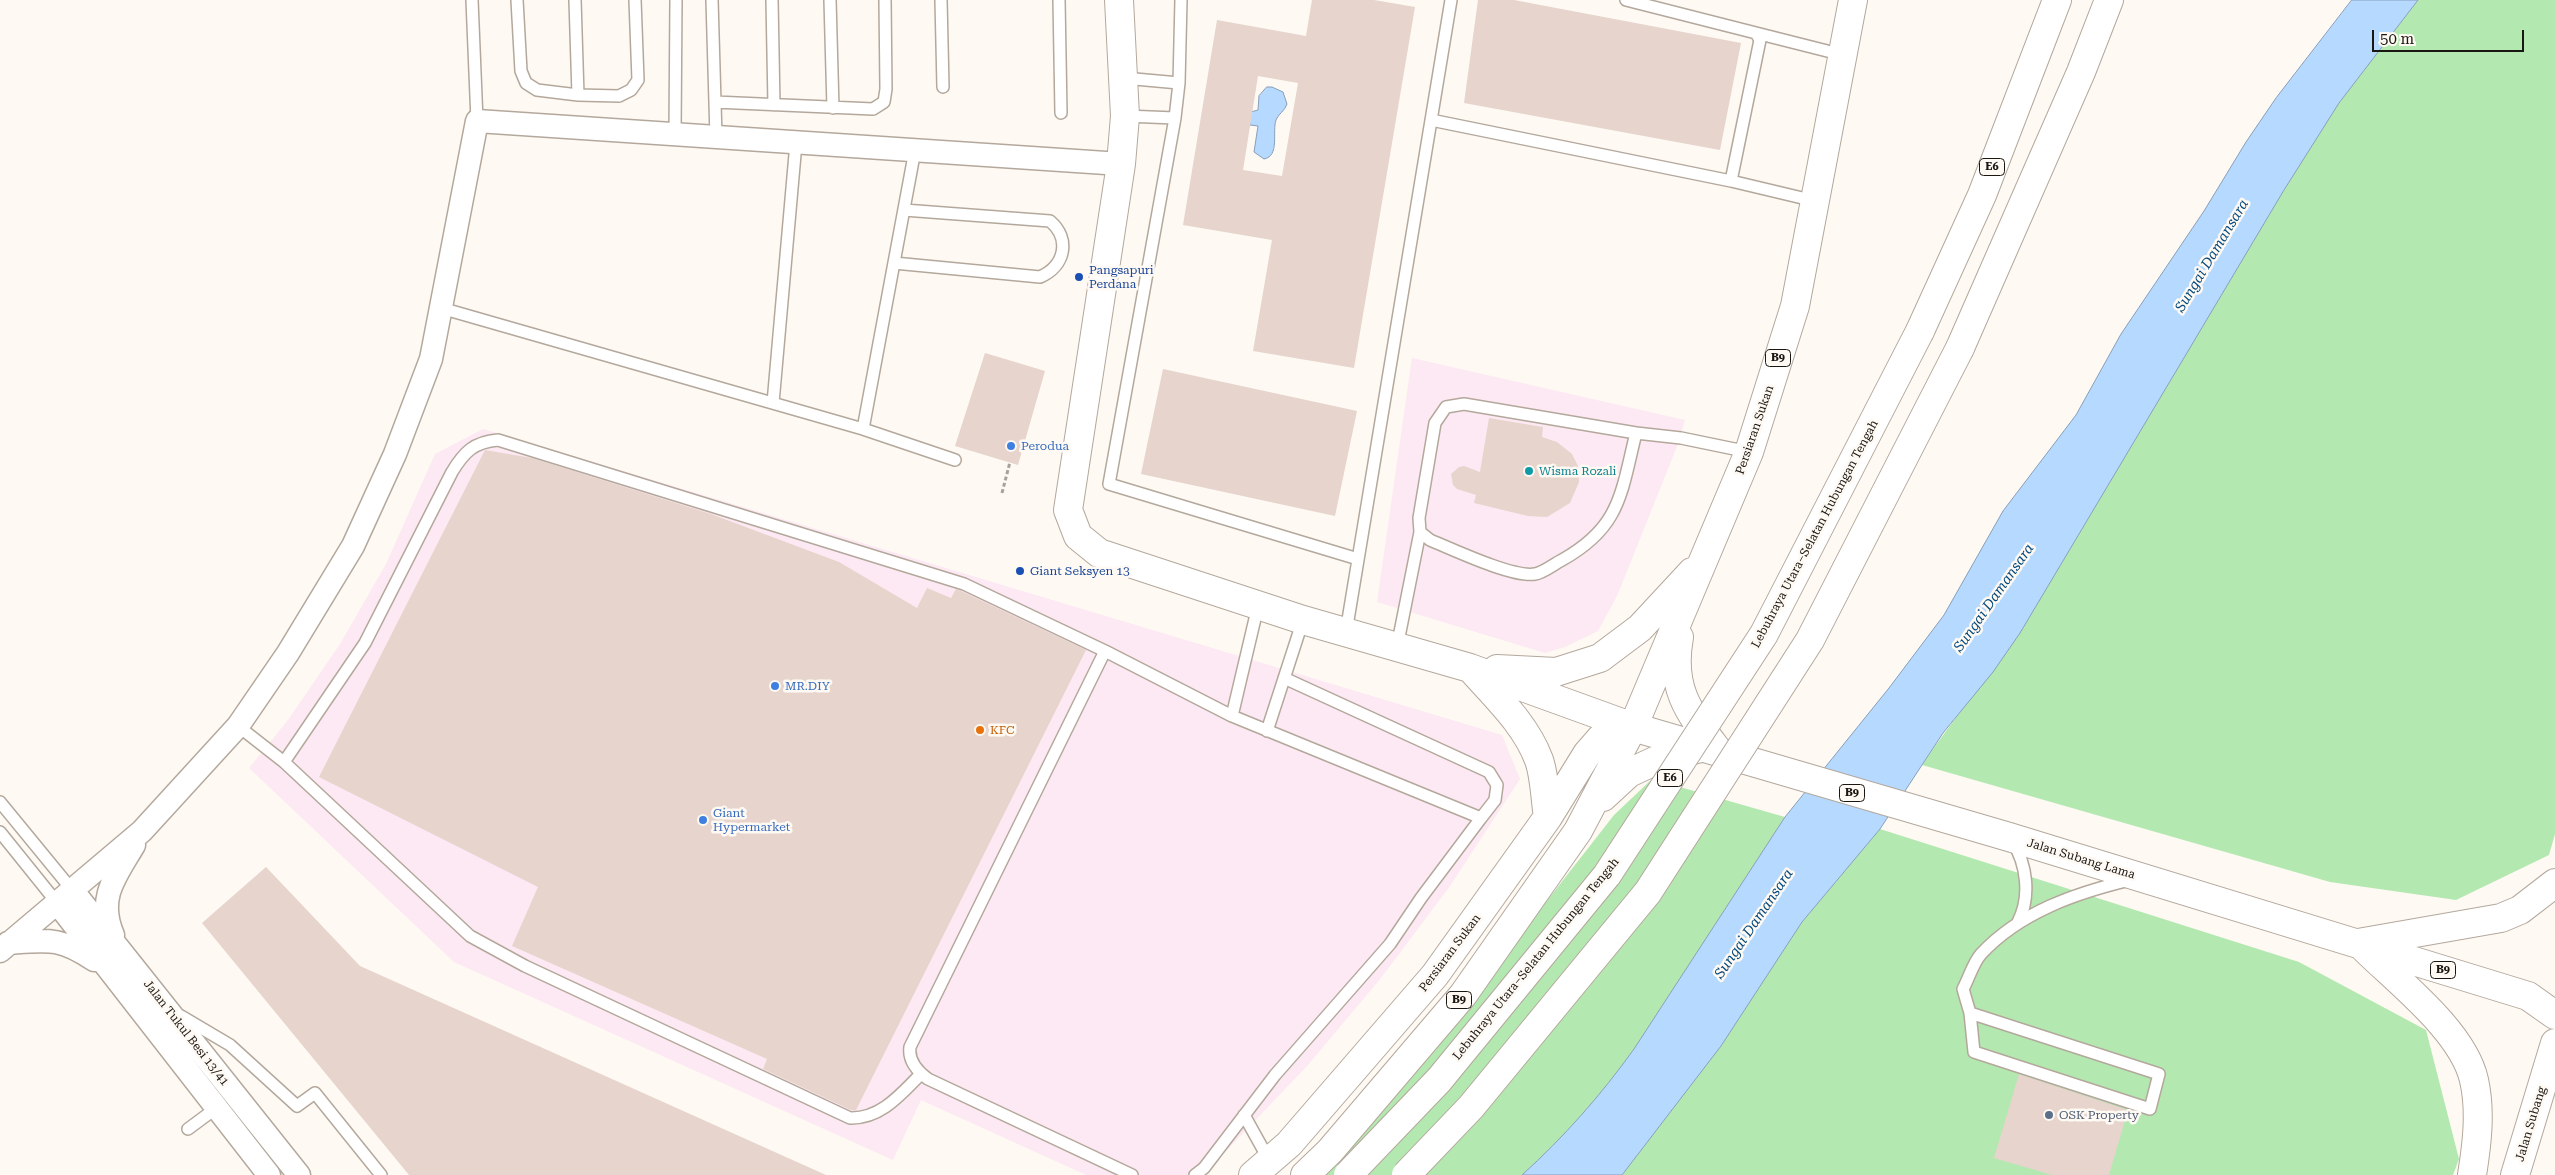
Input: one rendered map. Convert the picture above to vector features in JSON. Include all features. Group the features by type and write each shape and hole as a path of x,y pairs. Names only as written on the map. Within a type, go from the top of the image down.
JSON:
{"main road":[{"path":"1119,0 1125,116 1121,164 1068,510 1078,536 1099,553 1346,633 1470,668 1556,672 1600,658 1640,628 1705,558"},
{"name":"Persiaran Sukan","path":"1305,1175 1330,1151 1463,995 1578,831 1634,727 1749,452 1794,306 1853,0"},
{"name":"Lebuhraya Utara–Selatan Hubungan Tengah","path":"1348,1175 1439,1080 1607,875 1764,634 1920,332 1982,195 2057,0"},
{"path":"1406,1175 1471,1107 1648,892 1810,640 1960,348 2081,72 2109,0"},
{"path":"2081,72 2124,0"},
{"path":"1590,808 1630,774 1661,758 1712,751 1691,714 1677,681 1676,651 1683,611"},
{"path":"1470,668 1509,711 1527,736 1539,761 1548,817"},
{"name":"Jalan Subang Lama","path":"1470,668 1634,727 1906,809 2009,837 2528,996"},
{"name":"Persiaran Sukan","path":"1261,1167 1288,1144 1436,975 1548,817 1587,754 1601,738 1634,727"},
{"path":"2358,943 2501,918 2520,910 2555,883"},
{"path":"2358,943 2438,1020 2455,1041 2466,1060 2474,1078 2477,1098 2476,1144 2472,1175"},
{"name":"B9","path":"2528,996 2555,996"},
{"name":"B9","path":"2528,996 2555,1015"},
{"name":"Jalan Subang","path":"2515,1175 2555,1043"}],"street":[{"path":"4,947 142,831 238,726 288,653 353,546 395,454 431,359 476,121 1121,164"},
{"path":"119,949 106,919 106,901 114,879 142,831"},
{"name":"Jalan Tukul Besi 13/41","path":"65,897 119,949 299,1175"},
{"name":"Jalan Tukul Besi 13/41","path":"65,897 108,969 269,1175"},
{"path":"4,947 51,939 73,946 108,969"}],"lane":[{"path":"472,0 476,121"},
{"path":"517,0 521,71 526,83 537,90 578,95 619,96 631,90 638,80 635,0"},
{"path":"575,0 578,95"},
{"path":"675,134 676,0"},
{"path":"712,0 716,137"},
{"path":"772,0 774,105"},
{"path":"830,0 833,108"},
{"path":"715,102 873,109 884,102 886,89 885,0"},
{"path":"941,0 943,87"},
{"path":"1059,0 1061,114"},
{"path":"1182,0 1176,118 1109,484 1358,559"},
{"path":"1346,633 1451,0"},
{"path":"1626,0 1747,29 1843,56"},
{"path":"1731,181 1760,40 1756,33"},
{"path":"1123,78 1179,82"},
{"path":"1125,116 1176,118"},
{"path":"1432,120 1731,181 1815,201"},
{"path":"772,403 796,142"},
{"path":"863,429 915,150"},
{"path":"894,263 1040,277 1050,273 1062,253 1063,238 1059,229 1050,221 904,210"},
{"path":"441,308 863,429 955,460"},
{"path":"1397,647 1420,532 1418,518 1436,423 1446,407 1464,404 1636,433 1681,438 1749,452"},
{"path":"1420,532 1430,540 1500,569 1535,574 1569,556 1607,525 1619,504 1636,433"},
{"path":"284,762 365,643 452,472 467,450 485,441 498,440 964,584 1105,650 1232,716 1481,818"},
{"path":"1232,716 1258,606"},
{"path":"1267,730 1303,620"},
{"path":"1105,650 910,1047 911,1060 921,1074 1132,1175"},
{"path":"1195,1175 1204,1168 1275,1075 1390,944 1421,898 1495,800 1497,785 1489,772 1284,678"},
{"path":"238,726 284,762 470,936 525,966 850,1118 862,1118 887,1107 921,1074"},
{"path":"0,802 65,897"},
{"path":"0,832 65,897"},
{"path":"2009,837 2022,864 2026,886 2025,908 2018,922"},
{"path":"1970,1013 2160,1074 2150,1109 1974,1052 1970,1013 1963,989 1980,956 2018,922 2081,893 2142,878"},
{"path":"165,1007 230,1045 297,1106 315,1093 381,1175"},
{"path":"188,1129 235,1095"},
{"path":"1244,1115 1261,1167"}],"path":[{"path":"1002,493 1010,462"}],"shaded area":[{"path":"1412,358 1685,420 1676,449 1617,596 1598,631 1565,647 1545,653 1377,602"},
{"path":"483,429 1502,735 1520,779 1450,886 1381,978 1308,1065 1229,1148 1200,1175 1086,1175 921,1100 893,1160 454,962 249,768 288,720 340,644 386,564 435,454"}],"green space":[{"path":"2418,0 2555,0 2555,834 2549,855 2456,900 2330,882 1922,765 2020,633 2284,190 2339,103"},
{"path":"1652,779 1785,817 1634,1049 1595,1099 1553,1146 1522,1175 1313,1175 1467,1003 1614,815"},
{"path":"1880,829 2299,962 2426,1030 2459,1159 2453,1175 1622,1175 1721,1046 1802,922"}],"water":[{"name":"Sungai Damansara","path":"2352,0 2418,0 2339,103 2284,190 2020,633 1993,672 1943,733 1880,829 1802,922 1721,1046 1622,1175 1522,1175 1567,1131 1634,1049 1785,817 1889,688 1944,615 2003,511 2076,415 2121,334 2204,211 2246,142 2276,98"},
{"path":"1267,87 1283,92 1287,104 1276,120 1274,149 1269,157 1264,159 1254,152 1258,126 1250,125 1247,113 1258,110 1259,96"}],"building":[{"path":"1312,0 1374,0 1415,7 1354,368 1253,351 1272,240 1183,225 1217,20 1306,36","holes":["1258,76 1298,83 1282,176 1243,170"]},
{"path":"1478,0 1514,0 1741,43 1720,150 1464,103"},
{"path":"985,353 1045,371 1018,465 955,446"},
{"path":"1163,369 1357,411 1335,516 1141,474"},
{"name":"Wisma Rozali","path":"1489,418 1543,427 1542,437 1557,442 1572,454 1578,466 1579,482 1570,503 1547,517 1528,516 1474,503 1476,495 1457,489 1453,485 1451,474 1459,467 1464,466 1480,472"},
{"name":"Giant Hypermarket","path":"485,450 532,458 711,514 839,562 917,608 927,588 951,598 956,589 1086,650 856,1110 851,1110 763,1069 767,1059 512,946 538,887 319,777"},
{"path":"266,867 360,966 826,1175 409,1175 202,923"},
{"path":"2019,1074 2128,1110 2109,1175 2052,1175 1994,1158"}],"place":[{"name":"Pangsapuri Perdana","path":"1079,277"},
{"name":"Perodua","path":"1011,446"},
{"name":"Wisma Rozali","path":"1529,471"},
{"name":"Giant Seksyen 13","path":"1020,571"},
{"name":"MR.DIY","path":"775,686"},
{"name":"KFC","path":"980,730"},
{"name":"Giant Hypermarket","path":"703,820"},
{"name":"OSK Property","path":"2049,1115"}]}
